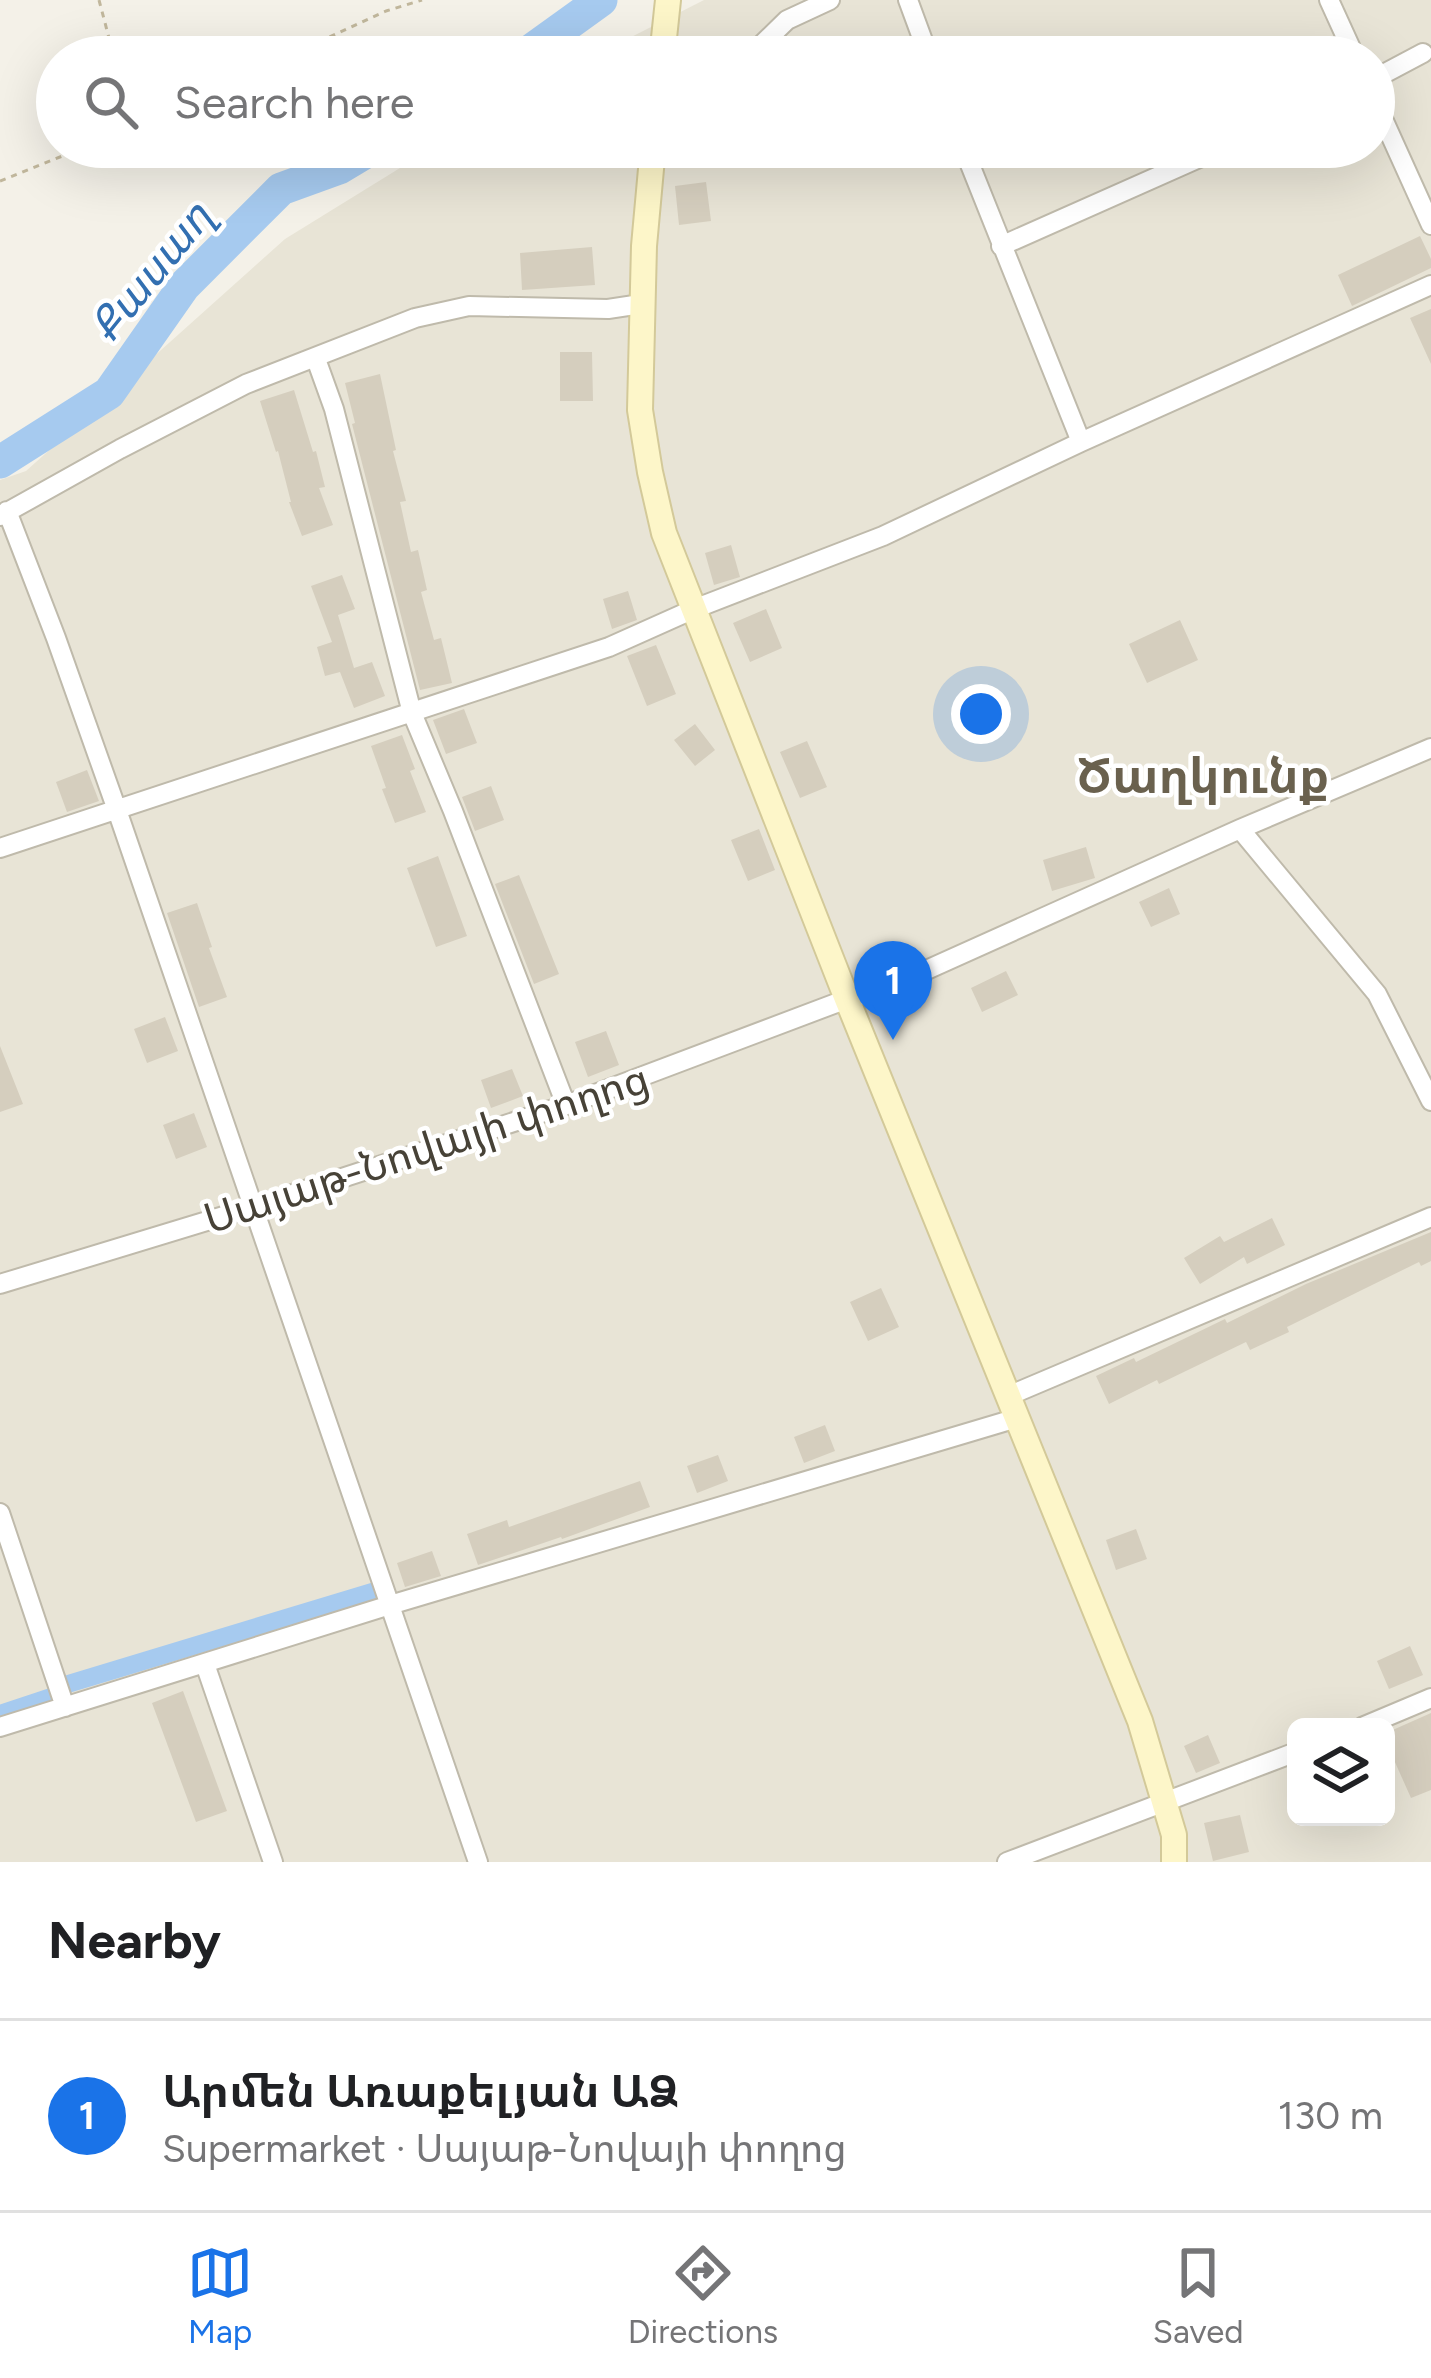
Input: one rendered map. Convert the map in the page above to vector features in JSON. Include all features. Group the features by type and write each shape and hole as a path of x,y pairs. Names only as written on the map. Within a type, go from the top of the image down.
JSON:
{"main road":[{"path":"664,36 668,0"},
{"path":"652,168 641,304 640,410 664,533 1140,1721 1174,1835 1174,1862"}],"street":[{"path":"770,36 787,20 830,0"},
{"path":"908,0 921,36"},
{"path":"1329,0 1345,36"},
{"path":"1395,67 1423,52"},
{"path":"1395,145 1431,225"},
{"path":"971,168 1081,442"},
{"path":"1001,246 1177,168"},
{"path":"0,848 609,647 883,536 1431,285"},
{"path":"478,1862 56,638 3,513 246,384 415,319 469,306 608,309 641,304"},
{"path":"316,359 334,409 412,713 566,1105"},
{"name":"Սայաթ-Նովայի փողոց","path":"0,1284 253,1208 566,1105 882,990 1431,748"},
{"path":"1240,830 1377,994 1431,1101"},
{"path":"0,1727 1012,1407 1431,1217"},
{"path":"0,1514 65,1707"},
{"path":"205,1664 273,1862"},
{"path":"1383,1718 1431,1698"},
{"path":"1007,1862 1287,1757"}],"path":[{"path":"99,0 108,36"},
{"path":"383,0 386,11"},
{"path":"332,36 422,0"},
{"path":"0,182 36,167"}],"shaded area":[{"name":"Ծաղկունք","path":"704,0 1431,0 1431,1862 0,1862 0,480 26,471 285,239 400,168 1395,168 1395,36 633,36"}],"building":[{"path":"706,182 711,221 679,225 675,186"},
{"path":"1420,236 1431,268 1352,306 1338,275"},
{"path":"592,247 595,285 522,290 520,253"},
{"path":"1431,309 1431,364 1410,318"},
{"path":"560,352 592,352 593,401 560,401"},
{"path":"380,374 406,501 400,502 411,552 418,550 427,590 421,592 434,640 441,638 452,683 420,690 345,383"},
{"path":"294,390 316,451 325,487 319,488 333,525 302,536 260,401"},
{"path":"731,545 740,577 714,585 705,553"},
{"path":"342,575 355,609 338,615 354,668 372,662 385,696 354,708 340,672 325,676 317,647 332,642 311,586"},
{"path":"628,591 637,620 612,629 603,599"},
{"path":"766,609 782,648 750,662 733,623"},
{"path":"1180,620 1198,660 1147,683 1129,644"},
{"path":"656,645 676,694 647,706 627,656"},
{"path":"464,709 477,743 446,754 433,720"},
{"path":"695,724 715,750 695,766 674,740"},
{"path":"402,735 426,812 395,823 371,746"},
{"path":"807,741 827,787 800,798 780,752"},
{"path":"87,770 99,801 67,812 56,782"},
{"path":"491,786 504,820 475,831 462,797"},
{"path":"759,829 775,870 748,881 731,840"},
{"path":"1086,847 1095,878 1052,891 1043,860"},
{"path":"438,856 467,936 436,947 407,868"},
{"path":"519,875 559,974 534,984 495,884"},
{"path":"1169,888 1180,914 1151,927 1139,902"},
{"path":"197,903 227,997 199,1007 167,913"},
{"path":"1006,971 1018,995 982,1012 971,988"},
{"path":"165,1017 178,1051 147,1063 134,1029"},
{"path":"606,1031 619,1065 588,1077 575,1042"},
{"path":"0,1046 23,1104 0,1112"},
{"path":"512,1069 523,1096 491,1108 481,1080"},
{"path":"194,1113 207,1147 176,1159 163,1125"},
{"path":"1272,1218 1285,1245 1247,1264 1244,1257 1200,1284 1184,1258 1220,1236 1224,1242"},
{"path":"1431,1232 1431,1261 1421,1266 1419,1262 1366,1288 1250,1350 1246,1342 1109,1404 1096,1376"},
{"path":"881,1288 899,1327 868,1341 850,1302"},
{"path":"825,1425 835,1451 804,1463 794,1437"},
{"path":"718,1455 728,1481 697,1493 687,1466"},
{"path":"640,1481 650,1507 478,1565 467,1534 507,1520 509,1527"},
{"path":"1136,1529 1147,1559 1116,1570 1106,1540"},
{"path":"432,1551 441,1576 405,1587 397,1563"},
{"path":"1410,1646 1423,1675 1389,1689 1377,1661"},
{"path":"183,1691 227,1811 196,1822 152,1703"},
{"path":"1431,1713 1431,1790 1411,1798 1395,1762 1395,1729"},
{"path":"1208,1735 1220,1763 1196,1773 1184,1746"},
{"path":"1240,1815 1249,1852 1213,1861 1204,1823"}],"waterway":[{"name":"Քասաղ","path":"551,36 601,0"},
{"name":"Քասաղ","path":"0,462 109,393 184,286 281,189 339,168"},
{"path":"68,1684 375,1591"},
{"path":"0,1714 51,1697"}],"place":[{"name":"Արմեն Առաքելյան ԱՁ","path":"893,1040"}],"district":[{"name":"Ծաղկունք","path":"1203,776"}]}
